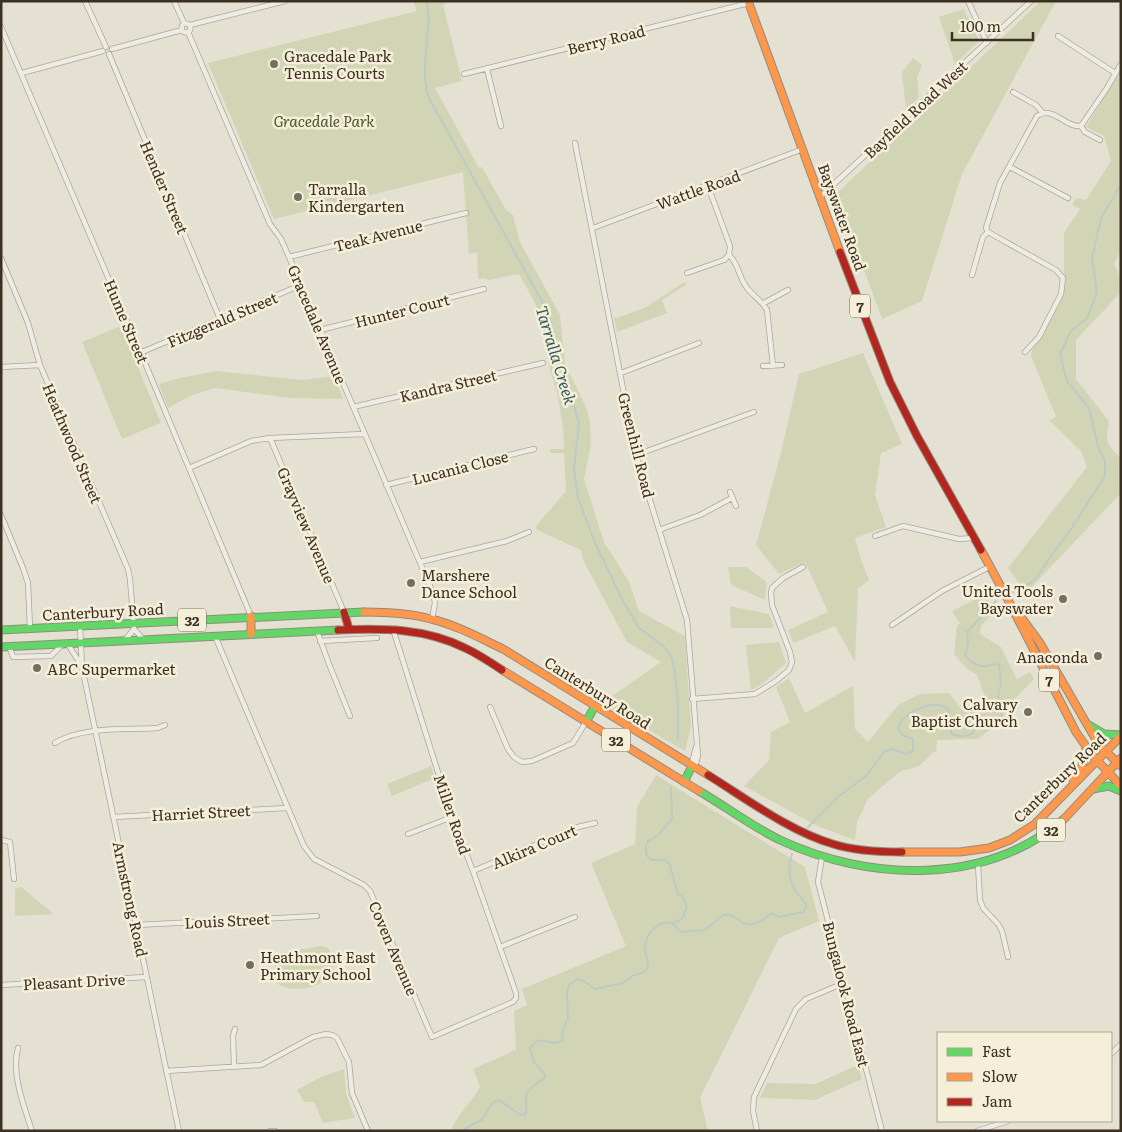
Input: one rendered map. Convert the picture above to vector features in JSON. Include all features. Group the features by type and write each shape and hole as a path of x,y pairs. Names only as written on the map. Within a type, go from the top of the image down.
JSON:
{"main road":[{"name":"Bayswater Road","path":"748,2 890,382 1006,596 1068,717 1086,748 1121,786"},
{"name":"Bayswater Road","path":"1006,596 1039,641 1099,745 1119,762"},
{"name":"Canterbury Road","path":"1,630 80,626 133,626 251,616 344,612 389,612 432,619 468,632 503,650 789,825 832,844 877,852 956,852 978,850 1000,844 1018,836 1035,824 1121,736"},
{"path":"344,612 349,629"},
{"path":"250,634 251,616"},
{"name":"Canterbury Road","path":"5,646 349,629 393,628 426,633 466,648 766,832 796,848 856,866 896,870 952,868 978,864 1009,854 1036,840 1065,818 1119,762"},
{"path":"1030,644 1039,641"},
{"path":"586,722 594,706"},
{"path":"1082,717 1102,735 1109,737 1121,736"},
{"path":"1062,797 1082,767 1086,748"},
{"path":"684,782 692,766"},
{"path":"1092,789 1109,786 1121,791"},
{"path":"978,850 978,864"}],"street":[{"path":"85,1 104,49"},
{"path":"174,1 184,24"},
{"path":"184,24 190,25 285,1"},
{"path":"968,1 987,42"},
{"name":"Bayfield Road West","path":"820,197 1031,1"},
{"name":"Berry Road","path":"464,74 748,2"},
{"path":"182,30 181,26 184,24"},
{"path":"22,73 109,47 110,52 182,30 188,32 190,25"},
{"name":"Hume Street","path":"1,27 137,345 142,352 188,468 251,616"},
{"name":"Gracedale Avenue","path":"188,32 270,224 281,239 289,257 435,598 432,619"},
{"path":"1058,36 1115,73"},
{"name":"Hender Street","path":"110,52 220,319"},
{"path":"1081,126 1121,64"},
{"path":"487,68 501,126"},
{"path":"1013,92 1036,105 1042,112"},
{"path":"1025,352 1039,337 1061,294 1062,278 1056,270 988,232 986,228 1000,183 1037,116 1042,112 1050,112 1073,125 1081,126 1085,132 1100,140"},
{"name":"Greenhill Road","path":"576,143 636,455 686,620 698,760 692,766"},
{"name":"Wattle Road","path":"593,228 803,150"},
{"path":"1010,167 1068,198"},
{"path":"687,274 724,260 728,255 730,246 708,186"},
{"name":"Teak Avenue","path":"289,257 466,213"},
{"path":"972,275 983,237 988,232"},
{"path":"728,255 736,263 744,284 764,303 767,310 773,366"},
{"name":"Heathwood Street","path":"1,258 28,323 40,366 128,569 133,626"},
{"name":"Fitzgerald Street","path":"142,352 301,285"},
{"name":"Hunter Court","path":"320,330 484,290"},
{"path":"764,303 788,290"},
{"path":"621,373 699,343"},
{"name":"Kandra Street","path":"353,407 543,363"},
{"path":"763,366 782,365"},
{"path":"1,366 40,366"},
{"path":"636,455 754,412"},
{"path":"188,468 251,441 270,438 364,434"},
{"name":"Grayview Avenue","path":"270,438 344,612"},
{"name":"Lucania Close","path":"386,485 534,448"},
{"path":"730,492 736,506"},
{"path":"659,530 700,515 732,498"},
{"path":"1,515 26,576 30,628"},
{"path":"875,536 903,526 960,539 973,538"},
{"path":"420,562 507,541 529,532"},
{"path":"692,698 756,694 789,670 791,658 772,605 771,594 772,588 783,578 803,567"},
{"path":"892,625 942,591 990,567"},
{"name":"Armstrong Road","path":"80,626 82,668 179,1131"},
{"path":"124,640 133,626 143,640"},
{"name":"Miller Road","path":"393,628 452,818 473,871 516,993 516,998"},
{"path":"317,631 350,716"},
{"name":"Coven Avenue","path":"215,636 304,846 314,859 364,885 370,892 432,1038 513,1002 516,998"},
{"path":"320,641 378,638"},
{"path":"5,646 13,657 51,656 65,644"},
{"name":"Armstrong Road","path":"65,644 82,668"},
{"path":"490,707 508,749 514,757 522,762 532,761 573,742 586,722"},
{"path":"55,743 63,738 95,731 158,728 165,725"},
{"name":"Harriet Street","path":"114,817 287,808"},
{"path":"408,834 452,818"},
{"name":"Alkira Court","path":"473,871 578,827 595,823"},
{"path":"1,840 10,842 14,879"},
{"name":"Bungalook Road East","path":"822,857 818,882 882,1131"},
{"path":"978,864 980,900 983,908 1002,931 1008,957"},
{"name":"Louis Street","path":"136,925 317,916"},
{"path":"500,947 574,917"},
{"name":"Pleasant Drive","path":"1,985 146,977"},
{"path":"757,1131 753,1111 754,1097 796,1009 806,1000 844,983"},
{"path":"234,1066 233,1036 235,1029"},
{"path":"166,1071 261,1065 313,1037 326,1034 332,1035 338,1038 349,1062 352,1093 368,1131"},
{"path":"1112,1053 1121,1044"},
{"path":"18,1048 16,1056 18,1078 32,1131"},
{"path":"977,1131 1005,1122"},
{"path":"270,1131 275,1131"}],"green space":[{"name":"Gracedale Park","path":"413,1 450,1 443,5 462,81 435,88 479,168 482,167 506,210 513,215 520,242 560,315 565,364 586,407 590,421 591,444 584,479 604,542 629,582 639,611 685,636 691,727 685,751 602,703 661,662 627,642 583,560 581,550 537,530 536,526 566,491 564,453 550,453 550,449 564,449 558,395 550,370 541,314 519,274 489,280 484,278 478,279 477,252 469,254 463,172 274,219 208,63 417,11"},
{"path":"1041,1 1056,1 962,174 922,301 882,319 836,194"},
{"path":"964,9 979,41 955,64 939,17"},
{"path":"913,58 922,65 917,77 919,97 906,110 902,72"},
{"path":"1121,70 1121,250 1114,264 1121,278 1121,292 1076,340 1076,379 1109,421 1108,442 1121,458 1121,493 1026,593 1008,568 1087,467 1081,451 1049,420 1056,417 1031,356 1032,350 1038,343 1064,295 1064,233 1080,209 1072,205 1076,198 1086,200 1111,161 1104,136 1086,127"},
{"path":"683,283 687,284 662,300 667,313 617,332 614,317 617,318 646,307"},
{"path":"121,326 161,423 122,439 82,342"},
{"path":"863,353 902,444 881,453 875,495 886,527 855,538 869,580 858,589 855,662 835,626 793,643 788,630 828,612 805,562 779,574 756,545 781,452 799,374"},
{"path":"217,371 302,380 334,376 343,399 290,398 215,388 190,396 168,408 159,384"},
{"path":"728,567 746,567 767,582 765,600 731,585"},
{"path":"985,594 995,611 981,626 980,634 1001,647 1017,679 1030,672 1034,679 1012,702 1001,721 978,739 937,740 936,752 919,766 899,772 868,799 857,822 855,840 817,826 744,786 769,760 771,732 790,722 776,687 789,678 805,713 853,686 855,729 868,742 898,705 920,694 949,693 961,709 987,702 977,675 966,668 954,654 957,625 960,624 952,611"},
{"path":"730,606 769,614 774,628 731,628"},
{"path":"779,642 786,663 762,684 751,690 746,645"},
{"path":"431,766 435,778 392,796 387,784"},
{"path":"656,775 805,867 819,921 779,938 700,1098 708,1131 451,1131 457,1119 480,1087 473,1069 516,1050 514,1011 527,1005 522,989 626,946 591,863 635,844 637,807"},
{"path":"21,887 54,914 15,916 15,889"},
{"path":"321,946 328,948 333,960 332,970 327,979 318,985 295,989 284,987 275,982 275,963 280,953"},
{"path":"858,1065 862,1079 815,1100 760,1098 767,1083 815,1084"},
{"path":"344,1069 346,1094 355,1118 323,1123 314,1102 304,1102 297,1090 321,1077"}],"waterway":[{"name":"Tarralla Creek","path":"427,1 428,26 425,74 429,98 549,314 560,374 574,405 579,424 574,469 578,498 595,543 623,601 639,628 662,645 671,655 675,673 678,707 678,739"},
{"path":"1011,593 1032,582 1037,577 1105,476 1105,461 1098,447 1089,408 1067,381 1060,354 1071,331 1087,318 1097,293 1092,258 1101,218 1121,187"},
{"path":"808,827 839,796 866,776 884,752 891,749 907,754 913,751 913,739 902,735 898,728 901,722 912,712 933,705 947,708 952,734 960,736 966,736 974,732 975,720 982,718 996,721 1001,718 1002,710 998,696 1001,684 999,665 978,665 969,660 965,655 968,643 967,632 996,601"},
{"path":"671,787 672,819 657,836 647,842 646,849 651,860 665,860 670,864 677,892 684,899 687,907 682,919 673,923"},
{"path":"461,1131 483,1119 492,1103 499,1100 519,1114 525,1115 527,1094 531,1088 545,1077 545,1074 534,1062 530,1050 537,1041 554,1043 563,1039 562,1032 568,1018 567,994 569,985 578,979 595,989 623,983 632,976 644,972 648,967 645,949 646,942 650,932 658,926 672,923 681,932 705,930 723,915 732,916 746,924 754,924 771,913 779,917 803,912 807,906 797,893 790,879 789,864 792,854"}],"traffic: fast":[{"path":"1,630 364,612"},
{"path":"1,647 338,630"},
{"path":"586,722 595,706"},
{"path":"1089,725 1104,734 1121,735"},
{"path":"684,782 692,766"},
{"path":"1093,789 1109,786 1121,791"},
{"path":"699,791 780,840 815,854 852,864 889,869 927,870 964,866 1000,856 1034,840 1065,818"}],"traffic: slow":[{"path":"748,1 840,252"},
{"path":"981,550 1076,732 1092,755 1121,786"},
{"path":"364,612 398,613 423,617 477,636 503,649 708,775"},
{"path":"1018,613 1040,643 1099,745 1121,766"},
{"path":"251,616 251,634"},
{"path":"502,670 699,791"},
{"path":"902,852 960,852 989,848 1010,840 1035,824 1121,736"},
{"path":"1073,780 1082,767 1086,748"},
{"path":"1065,818 1121,758"}],"traffic: jam":[{"path":"840,252 890,382 917,436 981,550"},
{"path":"344,612 349,629"},
{"path":"338,630 371,629 403,631 434,636 470,650 502,670"},
{"path":"708,775 769,814 817,839 858,850 902,852"}],"place":[{"name":"Gracedale Park Tennis Courts","path":"274,64"},
{"name":"Tarralla Kindergarten","path":"298,197"},
{"name":"Marshere Dance School","path":"411,583"},
{"name":"United Tools Bayswater","path":"1063,599"},
{"name":"Anaconda","path":"1098,656"},
{"name":"ABC Supermarket","path":"37,668"},
{"name":"Calvary Baptist Church","path":"1028,712"},
{"name":"Heathmont East Primary School","path":"250,965"}]}
